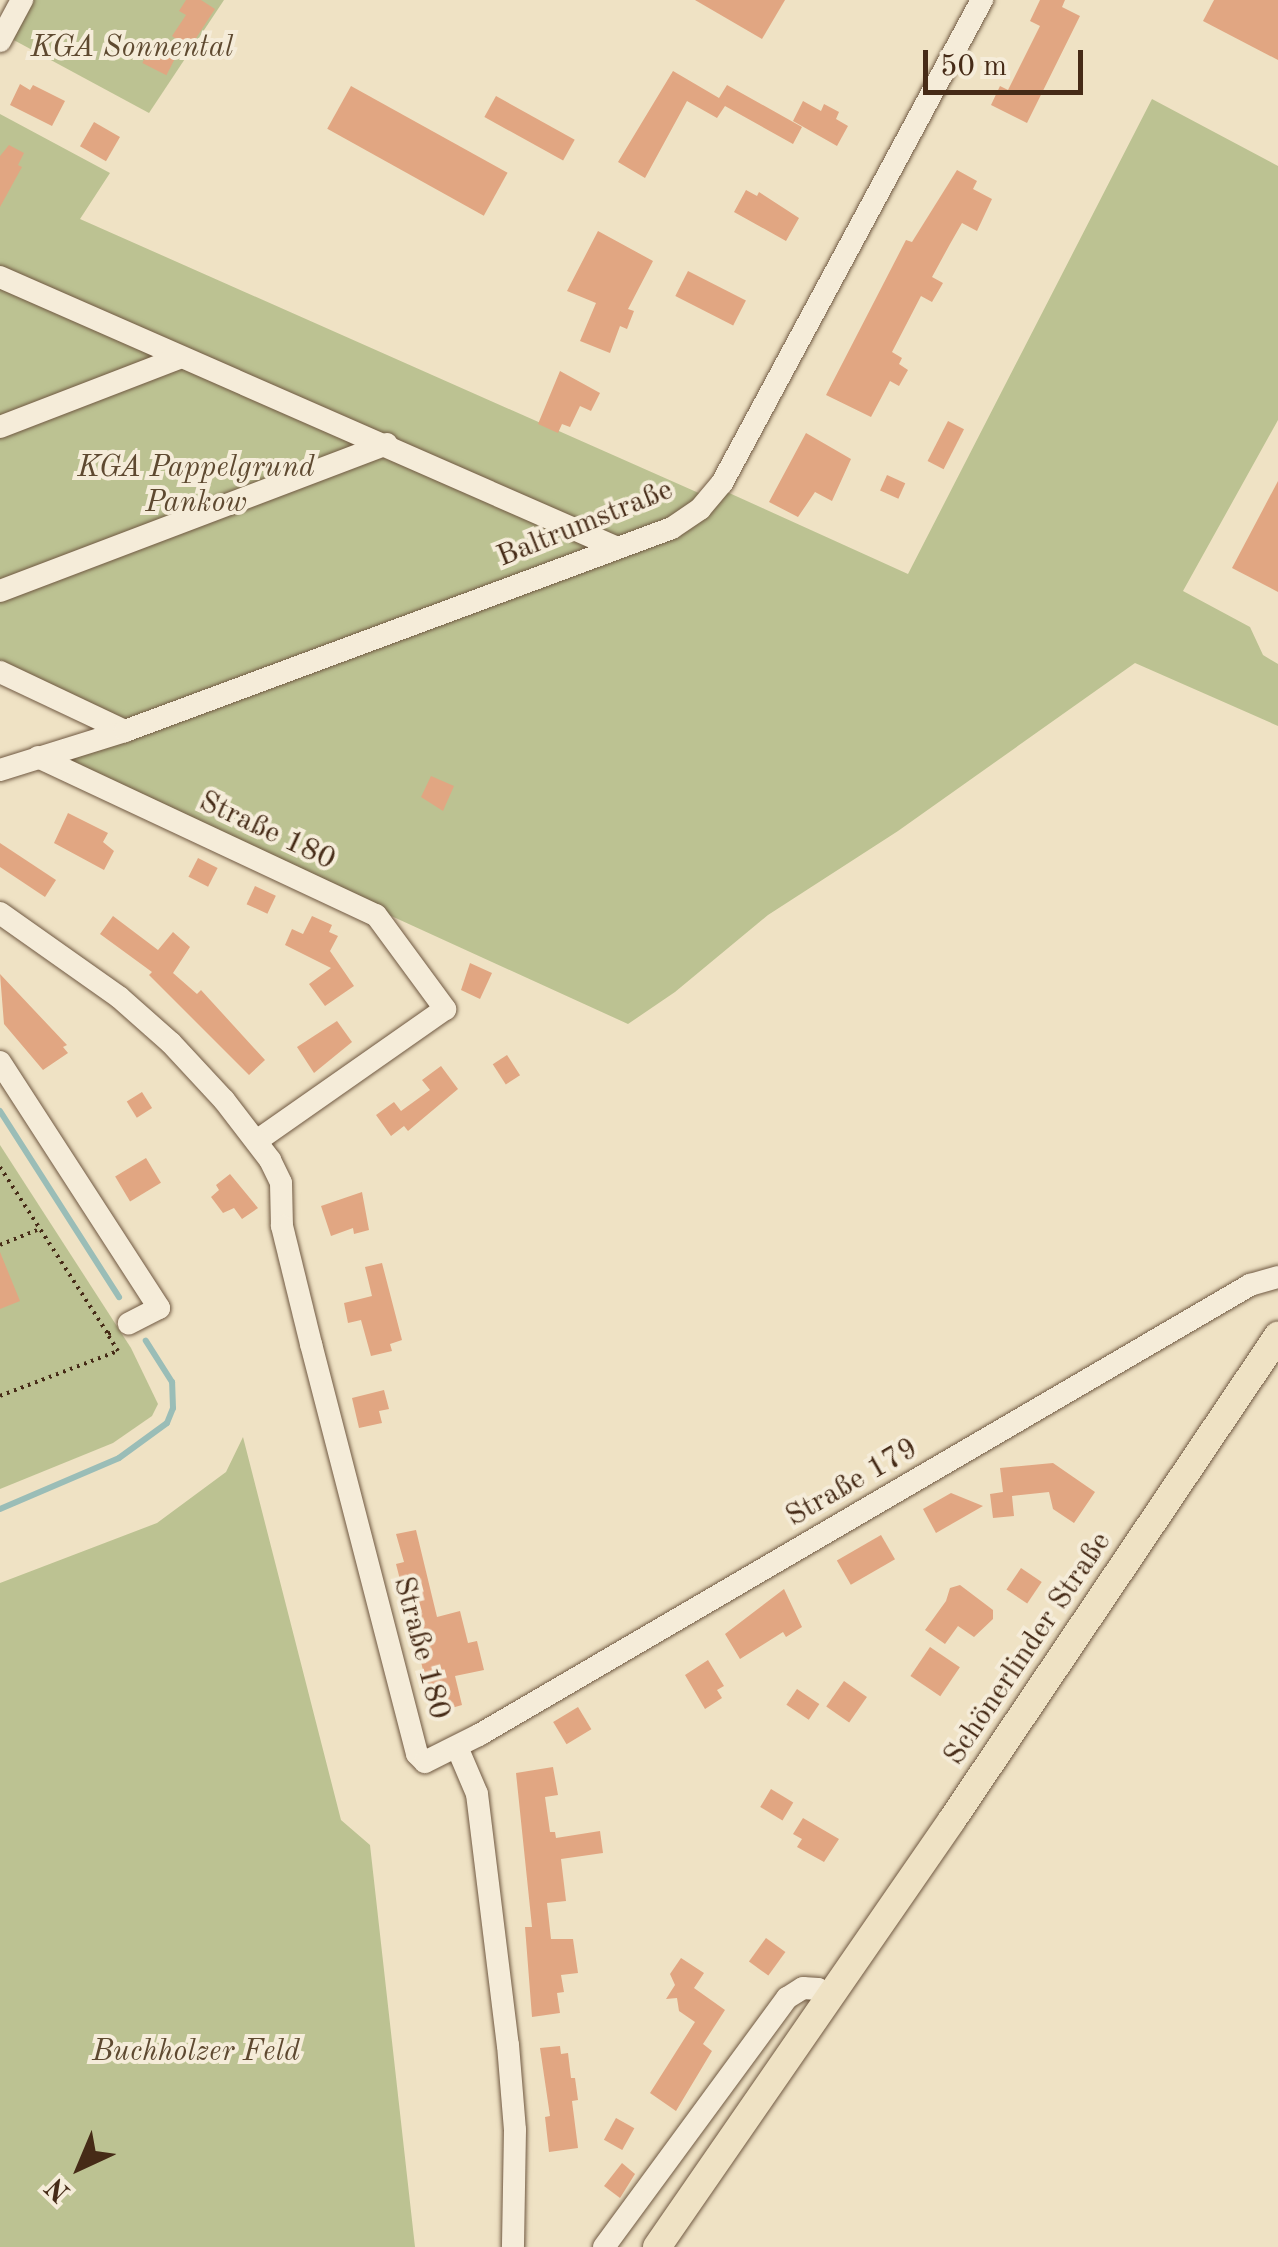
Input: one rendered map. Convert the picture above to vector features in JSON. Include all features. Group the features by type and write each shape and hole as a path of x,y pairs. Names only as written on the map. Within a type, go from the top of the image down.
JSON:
{"main road":[{"name":"Schönerlinder Straße","path":"657,2247 832,1997 1278,1336"}],"street":[{"path":"0,42 22,0"},
{"name":"Baltrumstraße","path":"0,770 125,731 672,528 700,508 722,483 982,0"},
{"path":"0,278 387,444 614,547"},
{"path":"0,427 181,357"},
{"path":"0,592 387,444"},
{"path":"0,672 125,731"},
{"name":"Straße 180","path":"38,757 376,915 445,1008 258,1140"},
{"name":"Straße 180","path":"0,913 119,997 170,1043 258,1140 281,1183 282,1226 418,1754 430,1762 458,1746 477,1794 515,2130 513,2247"},
{"path":"0,1062 159,1308 119,1329"},
{"name":"Straße 179","path":"458,1746 1250,1284 1278,1277"},
{"path":"604,2247 787,1998 803,1988 818,1989 832,1997"}],"path":[{"path":"0,1167 39,1229 119,1329 118,1351 0,1396"},
{"path":"0,1244 39,1229"}],"green space":[{"name":"KGA Sonnental","path":"30,0 224,0 149,113 10,38"},
{"path":"1152,99 1278,166 1278,420 1183,591 1250,627 1263,655 1278,664 1278,726 1135,663 898,831 768,915 675,992 628,1024 54,762 378,645 727,492 908,574"},
{"name":"KGA Pappelgrund Pankow","path":"0,114 110,173 80,219 701,494 686,511 99,731 0,683"},
{"path":"0,1145 131,1348 158,1404 152,1416 113,1443 0,1489"},
{"name":"Buchholzer Feld","path":"243,1437 341,1820 370,1845 415,2247 0,2247 0,1583 157,1523 226,1472"}],"building":[{"path":"186,0 201,0 215,9 189,49 172,36 186,15 179,11"},
{"path":"695,0 785,0 762,39"},
{"path":"1040,0 1065,0 1062,7 1080,16 1027,123 991,105 1000,86 1008,90 1040,26 1030,21"},
{"path":"1214,0 1278,0 1278,60 1203,21"},
{"path":"151,46 175,58 166,75 142,63"},
{"path":"673,71 719,98 727,85 802,127 793,144 725,106 717,118 687,101 645,178 618,162"},
{"path":"20,84 30,90 33,85 65,101 52,126 10,105"},
{"path":"351,86 508,173 484,216 327,129"},
{"path":"496,96 575,140 563,161 484,117"},
{"path":"803,101 821,111 824,104 839,112 836,119 848,126 837,146 793,121"},
{"path":"94,122 120,137 106,161 80,146"},
{"path":"9,145 24,153 18,165 22,167 0,207 0,156"},
{"path":"957,170 977,181 973,189 992,199 977,231 962,223 932,277 943,283 932,302 921,296 892,352 902,358 899,364 908,370 899,386 890,381 871,417 826,395 906,240 912,242"},
{"path":"746,190 757,196 759,192 799,218 786,241 734,212"},
{"path":"598,231 653,261 628,309 634,311 627,329 620,326 610,353 580,341 596,303 567,291"},
{"path":"688,271 746,301 733,325 675,296"},
{"path":"560,371 600,393 591,411 580,406 570,427 562,424 558,433 538,424"},
{"path":"948,421 964,429 944,469 928,461"},
{"path":"806,433 851,459 832,501 815,492 798,517 769,502"},
{"path":"887,475 905,483 898,499 880,491"},
{"path":"1278,481 1278,592 1232,568"},
{"path":"431,776 454,786 443,811 421,797"},
{"path":"68,813 108,833 103,842 114,851 104,870 54,843"},
{"path":"0,843 56,880 45,897 0,867"},
{"path":"198,858 218,868 208,887 188,877"},
{"path":"255,886 276,896 267,914 247,904"},
{"path":"113,916 158,950 173,932 190,947 173,973 197,994 201,990 265,1060 249,1075 149,975 152,972 100,934"},
{"path":"312,916 332,925 329,932 338,936 330,951 354,986 325,1006 309,984 331,968 285,945 292,929 303,934"},
{"path":"470,963 492,973 480,999 461,990"},
{"path":"0,974 67,1045 63,1047 68,1053 43,1070 4,1024"},
{"path":"337,1021 352,1042 314,1073 297,1047"},
{"path":"507,1055 520,1075 506,1084 493,1064"},
{"path":"441,1066 458,1089 408,1131 404,1126 391,1136 376,1115 394,1102 401,1111 430,1090 422,1080"},
{"path":"142,1092 152,1108 137,1118 127,1102"},
{"path":"146,1158 161,1183 130,1201 115,1177"},
{"path":"230,1174 258,1208 242,1219 234,1208 223,1213 211,1197 219,1190 216,1185"},
{"path":"362,1192 369,1230 354,1234 353,1228 331,1236 321,1206"},
{"path":"0,1252 20,1301 0,1309"},
{"path":"382,1263 402,1340 390,1344 392,1351 371,1356 361,1320 348,1323 344,1303 372,1296 365,1267"},
{"path":"384,1390 389,1409 379,1411 382,1423 359,1428 352,1398"},
{"path":"1053,1463 1095,1492 1074,1523 1053,1509 1049,1492 1012,1496 1014,1516 993,1518 990,1494 1003,1492 1000,1468"},
{"path":"951,1493 983,1506 936,1533 923,1509"},
{"path":"416,1530 437,1617 460,1611 468,1643 477,1641 484,1670 455,1676 462,1705 434,1713 396,1564 404,1562 396,1534"},
{"path":"881,1535 895,1559 851,1585 837,1561"},
{"path":"1021,1568 1042,1582 1027,1604 1006,1590"},
{"path":"960,1585 993,1610 993,1619 974,1637 958,1626 945,1644 925,1630 946,1601 950,1588"},
{"path":"784,1589 802,1627 786,1637 783,1632 740,1659 725,1634"},
{"path":"930,1647 960,1667 940,1696 910,1676"},
{"path":"708,1660 724,1686 717,1690 722,1698 705,1709 685,1675"},
{"path":"844,1681 867,1697 849,1722 826,1706"},
{"path":"797,1689 819,1704 809,1720 786,1705"},
{"path":"578,1707 591,1729 567,1744 553,1722"},
{"path":"553,1767 558,1795 545,1797 550,1832 555,1832 556,1838 600,1831 603,1853 561,1859 566,1901 547,1903 551,1939 573,1939 578,1973 561,1975 564,1992 557,1993 560,2013 532,2017 525,1927 532,1927 516,1773"},
{"path":"771,1789 793,1802 782,1820 760,1807"},
{"path":"803,1818 839,1839 824,1862 797,1847 802,1839 793,1834"},
{"path":"766,1938 785,1952 768,1976 749,1961"},
{"path":"681,1958 704,1973 694,1988 725,2010 703,2044 712,2051 676,2111 650,2093 695,2022 679,2011 677,1998 666,1999 675,1985 670,1974"},
{"path":"560,2046 561,2054 568,2053 571,2078 575,2078 578,2100 572,2101 578,2148 549,2152 545,2117 550,2116 540,2048"},
{"path":"616,2118 634,2128 622,2150 604,2140"},
{"path":"622,2163 635,2174 620,2198 604,2186"}],"waterway":[{"path":"0,1111 119,1297"},
{"path":"0,1509 119,1458 167,1423 173,1408 172,1382 146,1341"}]}
